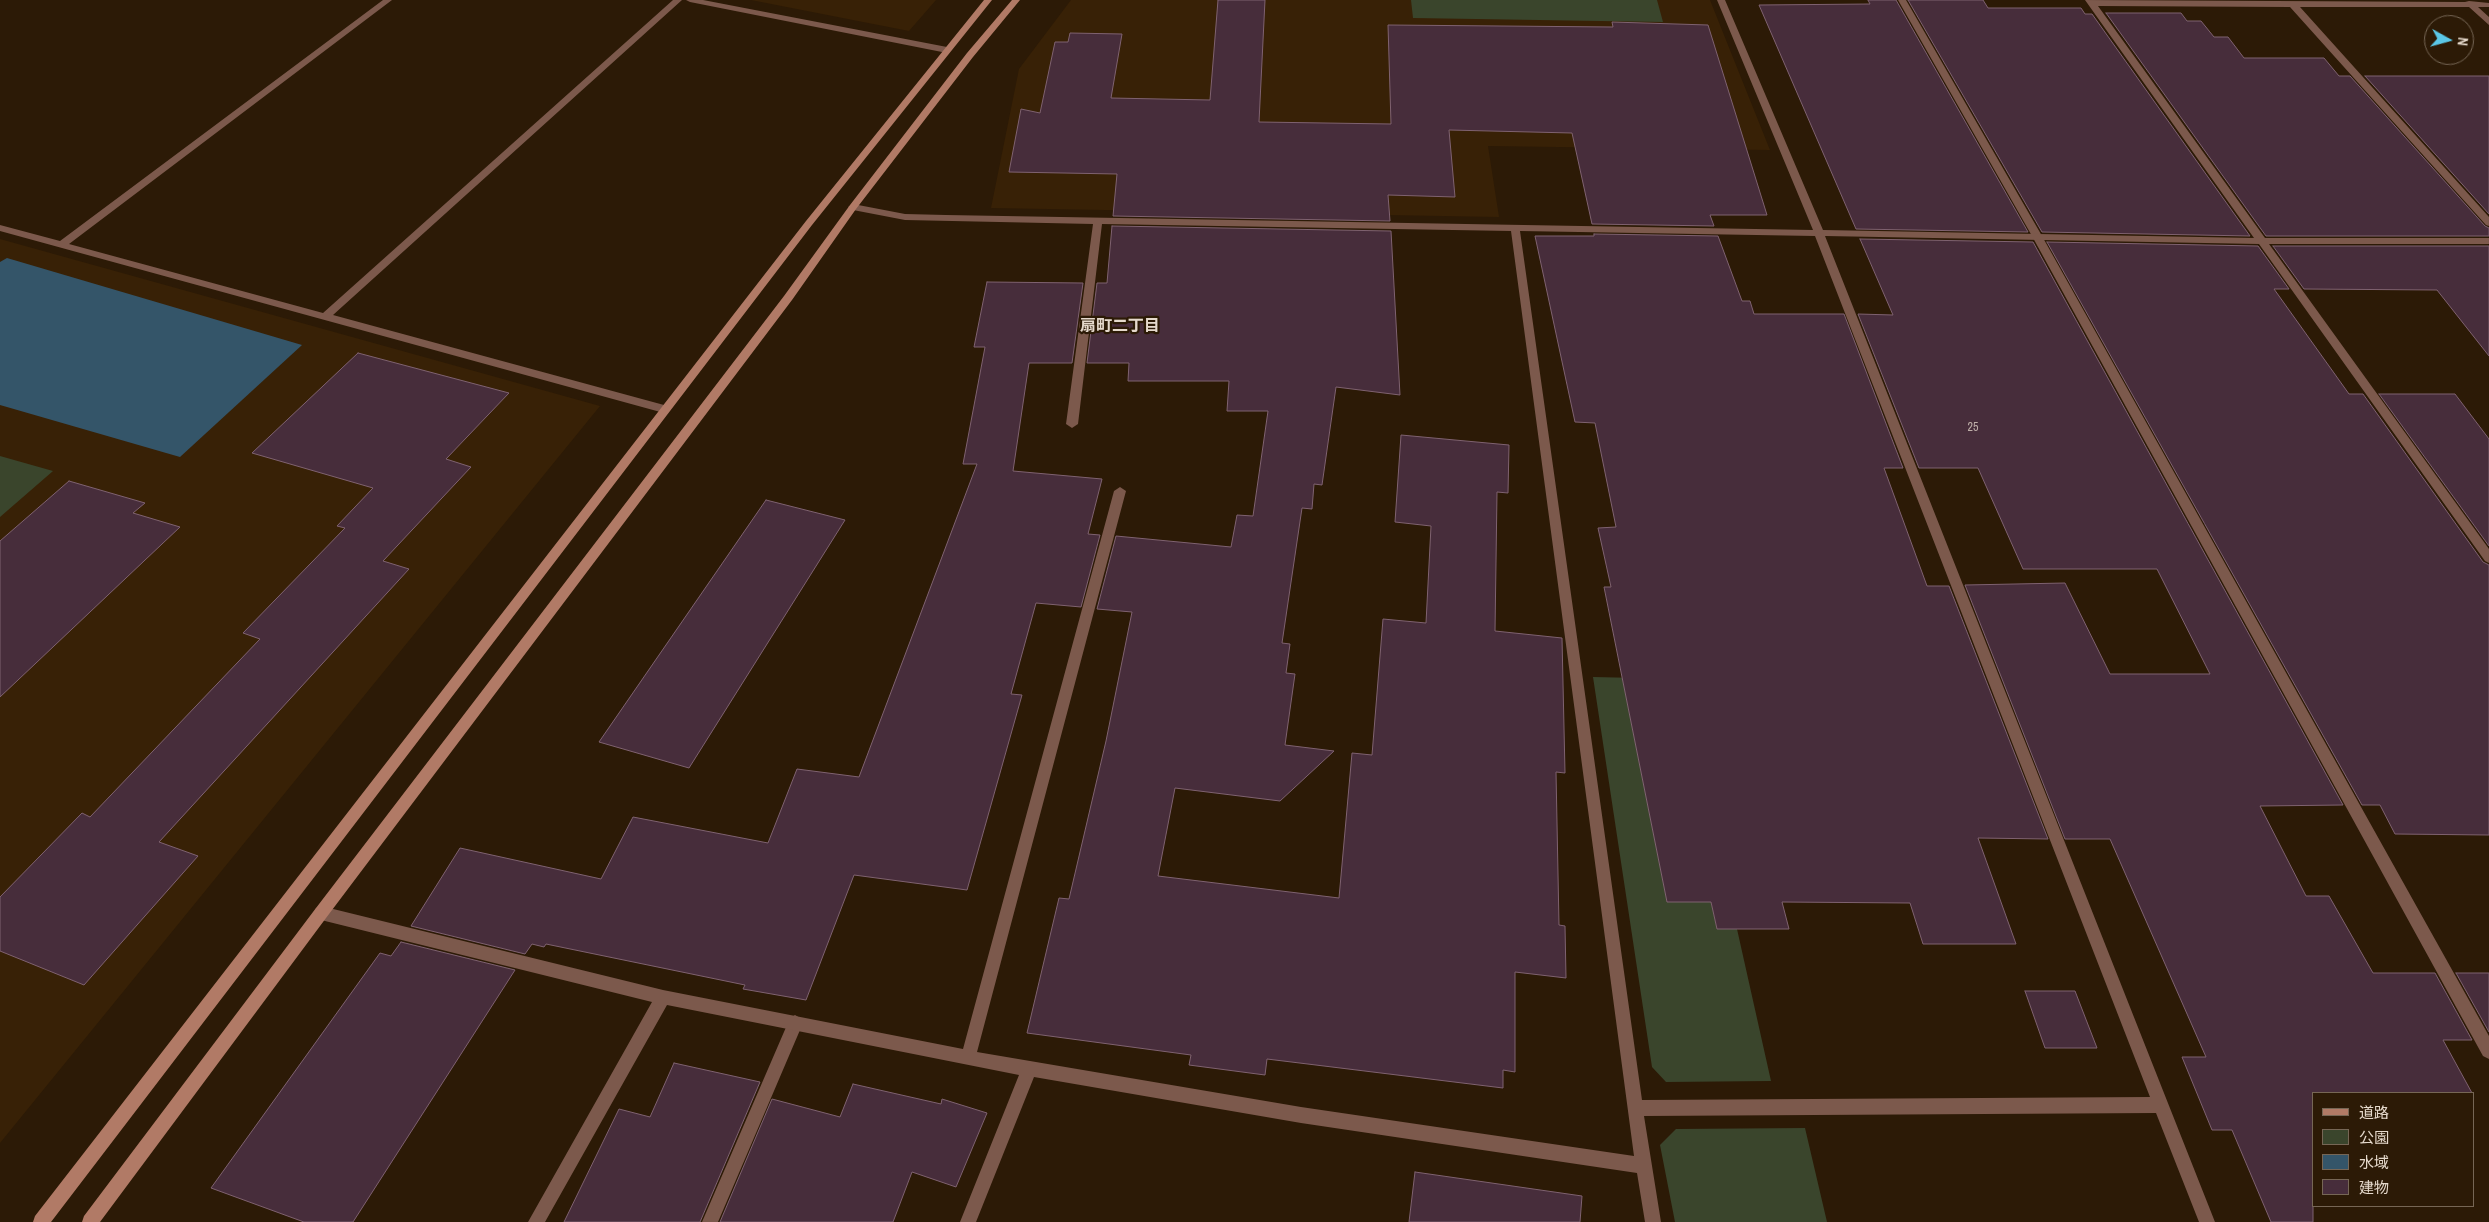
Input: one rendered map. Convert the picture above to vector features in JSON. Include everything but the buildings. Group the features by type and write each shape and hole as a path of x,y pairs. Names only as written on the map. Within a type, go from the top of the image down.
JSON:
{"street":[{"path":"61,244 388,0"},
{"path":"325,317 678,0"},
{"path":"690,0 947,50"},
{"path":"41,1222 664,410 809,223 988,0"},
{"path":"90,1222 321,913 788,298 854,207 970,55 1016,0"},
{"path":"1721,0 1819,232 2207,1222"},
{"path":"1902,0 2037,236 2489,1051"},
{"path":"2090,2 2468,2 2489,5"},
{"path":"2090,2 2489,558"},
{"path":"2288,2 2489,223"},
{"path":"2468,2 2489,22"},
{"path":"854,207 905,217 2263,241 2489,241"},
{"path":"1072,424 1098,220"},
{"path":"1515,227 1635,1108 1653,1222"},
{"path":"0,228 664,410"},
{"path":"968,1058 1120,491"},
{"path":"321,913 663,997 1029,1070 1300,1115 1644,1166"},
{"path":"536,1222 663,997"},
{"path":"710,1222 795,1023"},
{"path":"968,1222 1029,1070"},
{"path":"1635,1108 2161,1105"}],"shaded area":[{"path":"751,0 936,0 909,31"},
{"path":"1071,0 1710,0 1770,150 1488,146 1499,217 991,208 1019,69"},
{"path":"0,239 600,406 0,1143"}],"green space":[{"path":"1411,0 1657,0 1663,22 1413,18"},
{"path":"0,456 53,471 0,517"},
{"path":"1593,677 1639,678 1711,902 1717,929 1737,929 1771,1081 1666,1082 1652,1067"},
{"path":"1805,1128 1827,1222 1675,1222 1660,1145 1676,1129"}],"water":[{"path":"7,258 302,345 180,457 0,405 0,262"}],"district":[{"name":"扇町二丁目","path":"1120,327"}]}
